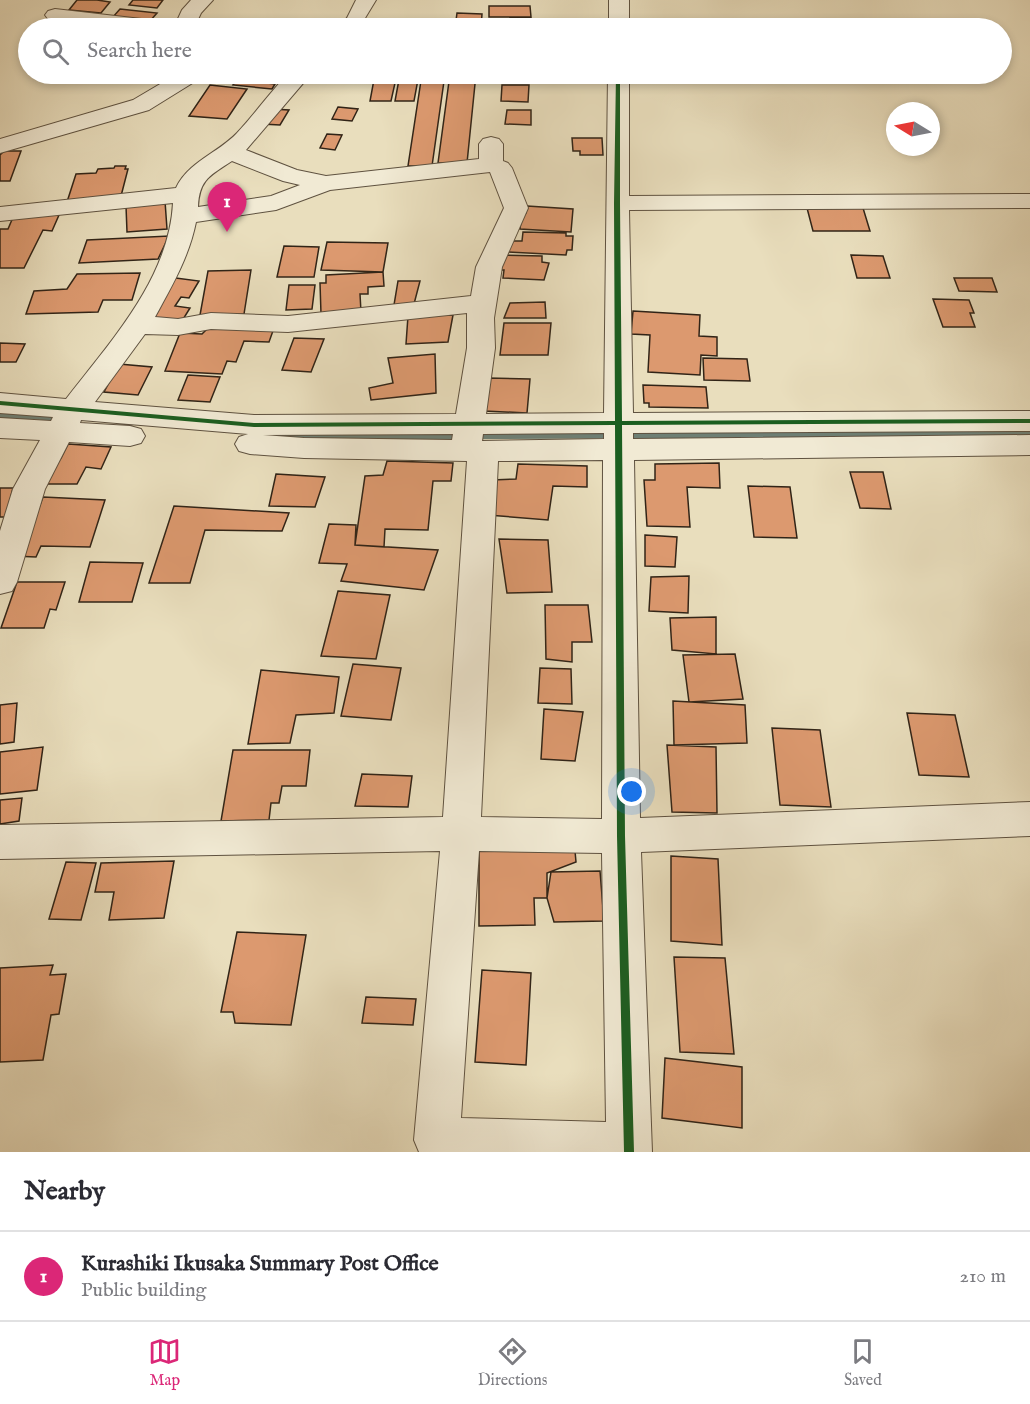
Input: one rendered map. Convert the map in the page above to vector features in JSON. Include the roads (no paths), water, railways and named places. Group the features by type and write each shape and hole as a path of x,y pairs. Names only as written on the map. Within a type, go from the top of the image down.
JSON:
{"street":[{"path":"188,18 192,10 203,0"},
{"path":"357,18 366,0"},
{"path":"619,0 619,18"},
{"path":"55,15 95,18 127,2"},
{"path":"0,146 141,105 175,84"},
{"path":"0,582 29,489 67,419 137,326 176,252 181,200 194,177 230,152 245,138 290,84"},
{"path":"0,214 181,200 276,203 326,183 491,154 500,168 516,208 489,267 480,318 482,348 471,440 461,834 437,1140 629,1149 621,836 618,84"},
{"path":"230,152 291,176 326,183"},
{"path":"617,203 1030,201"},
{"path":"137,326 178,327 211,321 288,324 483,303"},
{"path":"0,402 67,419 304,448 1030,421"},
{"path":"0,428 67,419"},
{"path":"620,437 720,447 1030,445"},
{"path":"0,842 461,834 621,836 1030,819"}],"waterway":[{"path":"348,18 360,0"},
{"path":"0,415 64,418"},
{"path":"275,434 311,437 1030,433"}],"place":[{"name":"Kurashiki Ikusaka Summary Post Office","path":"227,232"}]}
